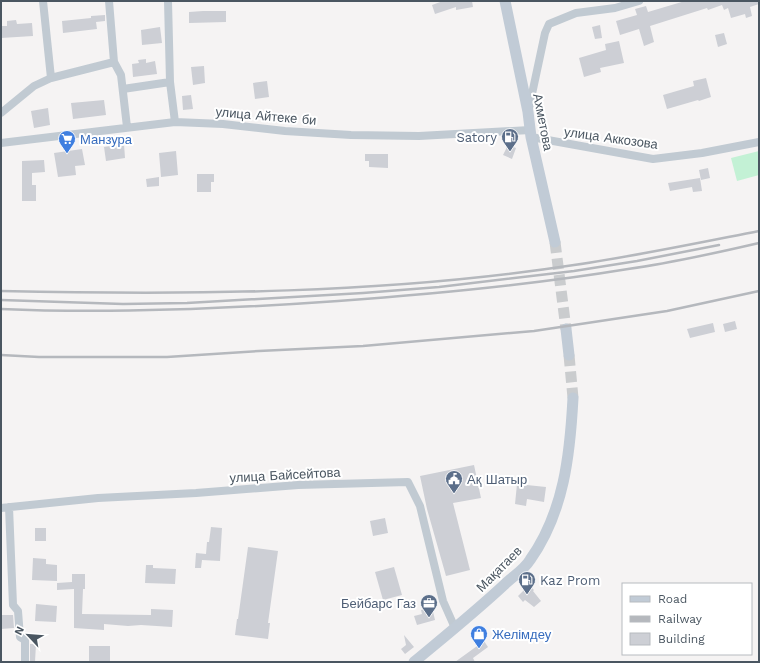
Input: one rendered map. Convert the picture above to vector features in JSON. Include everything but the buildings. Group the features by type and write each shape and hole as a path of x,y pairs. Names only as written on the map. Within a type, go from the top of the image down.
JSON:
{"main road":[{"name":"Ахметова","path":"506,4 528,112 531,134 555,242"},
{"path":"566,329 569,356"},
{"name":"Мақатаев","path":"414,662 480,608 530,561 551,524 564,478 571,437 573,398"}],"street":[{"path":"43,1 51,78"},
{"path":"109,1 114,62 121,75 127,127"},
{"path":"168,1 170,82 175,122"},
{"path":"528,112 545,33 549,24 576,12 615,8 638,1"},
{"path":"1,113 34,86 51,78 114,62"},
{"path":"123,89 170,82"},
{"name":"улица Айтеке би","path":"1,143 175,122 223,124 285,131 352,135 419,136 531,134"},
{"name":"улица Аккозова","path":"531,134 653,159 702,153 759,142"},
{"name":"улица Байсейтова","path":"25,662 25,640 20,637 18,611 13,605 5,508 98,498 196,493 298,485 408,482 420,506 443,601 455,628"}],"green space":[{"path":"759,151 759,175 737,181 731,158"}],"tunnel":[{"path":"555,242 566,329"},
{"path":"569,355 573,398"}],"railway":[{"path":"1,291 145,293 216,292 360,287 432,282 503,275 574,265 759,231"},
{"path":"1,309 86,311 170,310 296,304 411,295 592,275 677,261 759,243"},
{"path":"1,300 123,304 187,303 363,293 439,287 574,271 637,261 719,245"},
{"path":"1,355 39,357 167,357 363,346 534,331 667,311 759,291"}],"place":[{"name":"Satory","path":"510,152"},
{"name":"Манзура","path":"67,154"},
{"name":"Ақ Шатыр","path":"454,494"},
{"name":"Kaz Prom","path":"527,595"},
{"name":"Бейбарс Газ","path":"429,618"},
{"name":"Желімдеу","path":"479,649"}]}
